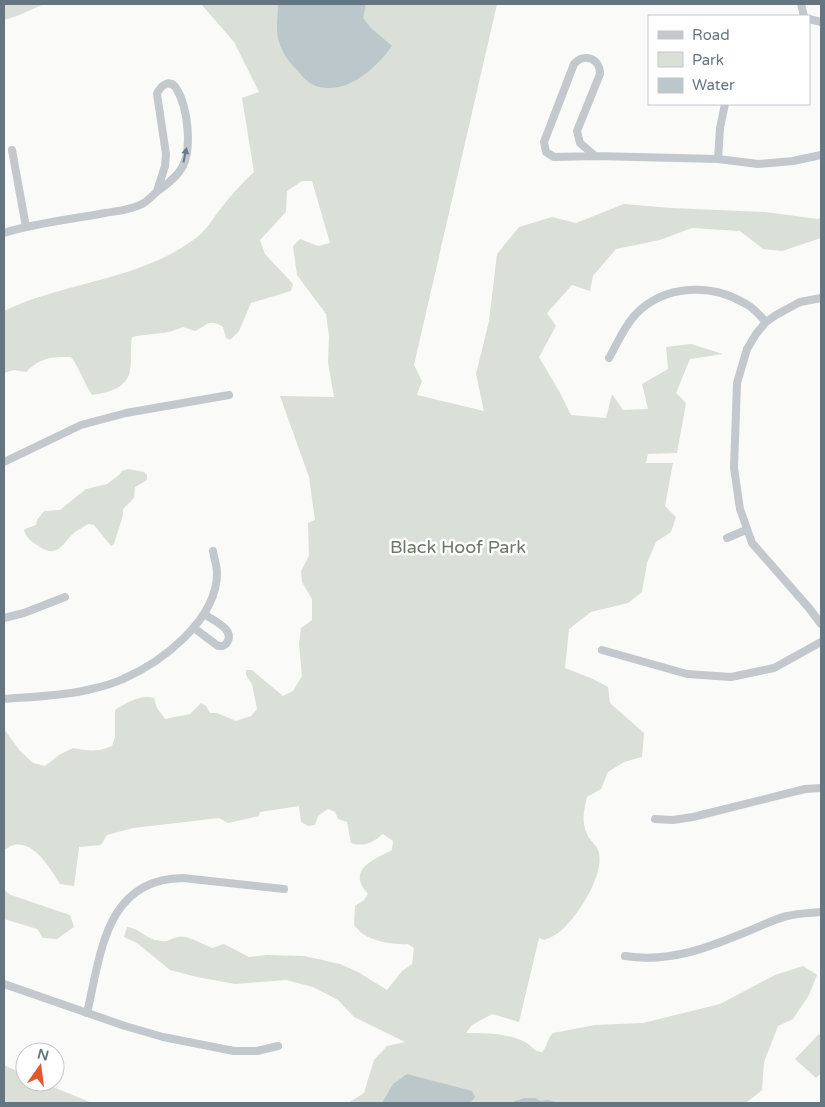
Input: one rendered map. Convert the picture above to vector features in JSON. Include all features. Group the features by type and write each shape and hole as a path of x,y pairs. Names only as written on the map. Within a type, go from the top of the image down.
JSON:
{"street":[{"path":"595,156 580,143 577,131 600,74 597,62 586,58 580,59 574,64 544,142 546,152 554,157 718,159 758,164 793,161 821,155"},
{"path":"4,233 26,227 142,205 173,180 181,170 186,158 188,133 182,101 176,87 171,84 164,84 159,88 157,94 166,154 165,166 157,191"},
{"path":"718,159 720,128 725,105"},
{"path":"12,150 26,227"},
{"path":"609,358 635,315 661,297 690,289 721,292 749,305 766,322"},
{"path":"821,298 800,302 788,307 766,322 756,334 747,350 737,383 735,482 740,509 752,543 821,624"},
{"path":"4,462 81,425 126,413 229,395"},
{"path":"728,538 746,530"},
{"path":"4,699 82,691 123,679 167,653 194,628 204,614 216,582 217,572 213,551"},
{"path":"4,618 24,613 66,597"},
{"path":"194,628 218,646 226,644 230,636 226,628 204,614"},
{"path":"602,650 687,674 731,677 774,668 821,642"},
{"path":"655,819 673,820 693,817 805,789 821,788"},
{"path":"87,1013 112,919 120,906 141,887 168,878 182,878 284,889"},
{"path":"625,956 643,959 680,955 705,949 785,916 821,912"},
{"path":"4,984 163,1037 234,1051 257,1051 278,1046"}],"green space":[{"path":"4,4 44,4 4,20"},
{"name":"Black Hoof Park","path":"201,4 497,4 414,365 422,381 417,395 484,411 476,374 489,321 497,254 519,227 552,217 576,223 624,204 765,212 818,219 821,217 821,238 782,251 763,249 740,231 692,228 660,240 616,249 593,276 590,291 572,285 547,313 556,326 539,357 571,415 606,418 612,394 623,410 648,409 642,384 668,369 666,347 691,344 723,354 690,359 676,393 686,403 677,453 648,454 646,463 673,463 665,506 676,517 671,532 656,542 647,563 642,592 628,603 591,612 569,629 565,668 608,687 610,703 644,733 642,757 624,762 608,772 601,789 587,797 584,825 588,836 598,850 600,859 598,870 588,895 573,918 555,935 544,940 539,938 519,1022 492,1014 472,1025 466,1033 488,1033 511,1037 525,1042 535,1050 542,1052 553,1033 595,1025 643,1023 720,1004 775,975 803,966 817,975 809,995 793,1019 778,1026 764,1062 762,1090 746,1103 348,1103 364,1093 374,1060 387,1046 405,1042 354,1017 338,1000 313,987 286,980 235,984 170,970 137,943 124,937 127,927 135,929 155,940 166,941 182,937 212,948 224,944 249,957 267,955 304,956 340,964 358,972 387,990 402,971 412,964 414,948 408,944 397,944 373,939 363,934 354,925 355,906 364,900 368,894 362,886 361,872 370,862 392,850 393,841 383,834 368,843 360,845 351,843 347,822 338,819 335,812 328,809 318,816 315,825 308,826 301,822 299,806 260,812 259,816 228,823 219,818 133,828 107,835 101,845 79,847 74,886 60,884 52,871 29,847 14,845 4,850 4,729 20,751 33,763 45,766 59,755 73,748 93,750 112,746 115,737 115,710 134,700 144,697 154,698 157,708 165,719 190,714 201,703 206,706 210,713 217,713 236,721 251,716 257,709 252,684 246,675 246,670 252,670 283,696 293,691 302,676 299,644 301,628 312,620 312,599 302,582 301,571 309,556 308,523 315,520 309,477 280,396 334,397 328,362 329,336 326,314 297,275 293,246 300,239 318,246 330,243 312,181 302,181 287,191 286,212 260,240 265,254 293,284 291,291 251,303 239,331 230,340 226,338 223,327 215,323 195,331 183,327 164,333 132,337 130,370 125,381 110,391 92,395 71,357 47,359 37,363 26,372 14,370 4,373 4,311 52,293 127,272 174,252 196,238 203,231 229,198 254,172 242,98 259,92 234,42"},
{"path":"128,469 144,472 147,475 147,480 135,487 134,498 123,509 114,544 111,546 94,525 88,524 75,532 60,548 52,551 40,547 27,537 25,529 36,525 37,520 44,511 60,510 86,489 107,484 122,471"},
{"path":"4,890 11,895 70,915 74,927 57,939 43,938 37,929 4,919"},
{"path":"819,1034 821,1037 821,1073 816,1078 795,1059"},
{"path":"4,1065 15,1070 15,1092 65,1092 92,1103 4,1103"}],"water":[{"path":"278,4 366,4 363,18 371,28 392,46 369,71 349,84 328,88 313,85 295,68 281,48 277,34"},
{"path":"407,1074 472,1091 475,1097 470,1103 382,1103 393,1084"},
{"path":"525,1098 535,1098 541,1101 548,1100 559,1103 513,1103"}]}
